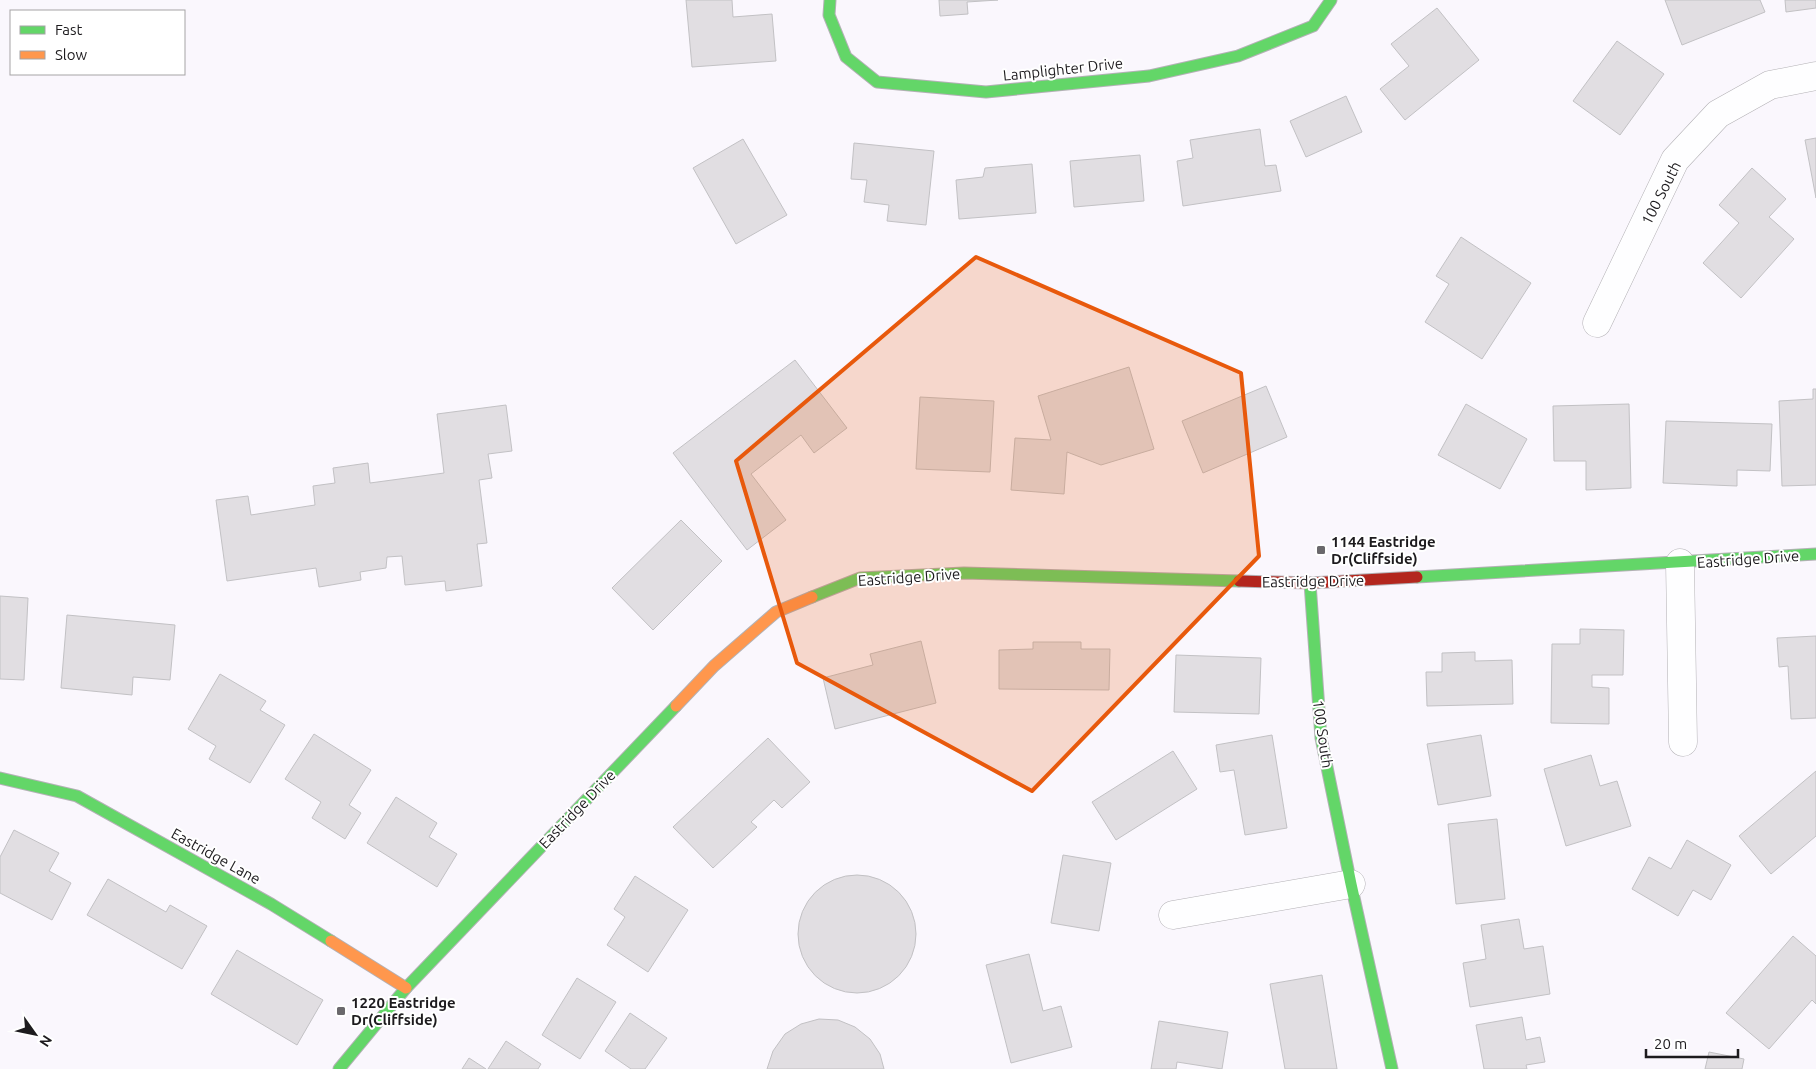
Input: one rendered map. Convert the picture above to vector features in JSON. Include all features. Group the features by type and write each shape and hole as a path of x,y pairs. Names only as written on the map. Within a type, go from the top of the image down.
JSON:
{"street":[{"name":"Lamplighter Drive","path":"830,0 829,15 846,57 877,82 986,92 1149,76 1238,56 1312,26 1331,0"},
{"name":"100 South","path":"1597,323 1676,160 1718,114 1770,85 1816,76"},
{"name":"Eastridge Drive","path":"339,1069 406,988 714,666 776,612 860,578 964,573 1310,583 1680,564 1816,554"},
{"name":"Eastridge Drive","path":"1680,564 1683,742"},
{"name":"100 South","path":"1310,583 1321,738 1392,1069"},
{"name":"Eastridge Lane","path":"0,778 77,796 272,904 406,988"},
{"path":"1173,915 1351,884"}],"highlighted area":[{"path":"976,257 1241,373 1259,556 1032,791 797,663 736,461"}],"building":[{"path":"686,0 732,0 733,17 772,14 776,61 692,67"},
{"path":"939,0 998,0 967,2 968,14 940,16"},
{"path":"1665,0 1760,0 1765,12 1682,45"},
{"path":"1785,0 1816,0 1816,8 1786,12"},
{"path":"1437,8 1479,60 1405,120 1380,89 1409,66 1391,44"},
{"path":"1617,41 1664,74 1620,135 1573,101"},
{"path":"1346,96 1362,132 1306,157 1290,121"},
{"path":"1260,129 1265,166 1276,165 1281,191 1183,206 1177,161 1193,158 1190,140"},
{"path":"1816,138 1816,198 1805,140"},
{"path":"743,139 787,215 736,244 693,168"},
{"path":"854,143 934,151 926,225 887,221 889,205 864,202 867,180 851,179"},
{"path":"1140,155 1144,201 1074,207 1070,161"},
{"path":"1032,164 1036,213 959,219 956,180 983,177 985,168"},
{"path":"1752,168 1786,199 1769,217 1794,239 1741,298 1703,263 1739,223 1719,205"},
{"path":"1461,237 1531,283 1482,359 1425,322 1449,284 1436,276"},
{"path":"795,360 847,428 814,453 801,435 751,474 786,520 747,550 673,453"},
{"path":"1129,367 1154,449 1101,465 1067,452 1064,494 1011,490 1015,438 1051,440 1038,396"},
{"path":"1266,386 1287,437 1203,473 1182,421"},
{"path":"1813,389 1816,389 1816,485 1782,486 1779,401 1813,399"},
{"path":"920,397 994,401 990,472 916,469"},
{"path":"1466,404 1527,439 1500,489 1438,455"},
{"path":"1629,404 1631,488 1586,490 1586,461 1554,461 1553,406"},
{"path":"506,405 512,451 488,454 492,478 479,480 487,543 477,544 482,586 446,591 445,581 405,585 402,556 387,557 386,568 360,572 361,580 319,587 316,568 227,581 216,500 248,496 251,515 315,505 313,486 335,483 333,468 368,463 370,483 444,473 437,414"},
{"path":"1666,421 1772,424 1770,471 1737,470 1737,486 1663,483"},
{"path":"681,520 722,561 653,630 612,588"},
{"path":"0,596 28,598 24,680 0,679"},
{"path":"67,615 175,625 170,680 133,677 132,695 61,688"},
{"path":"1580,629 1624,630 1623,675 1592,675 1592,687 1609,688 1609,724 1551,723 1552,644 1580,644"},
{"path":"1816,636 1816,718 1791,719 1788,666 1779,667 1777,638"},
{"path":"921,641 936,703 835,729 823,678 873,665 870,654"},
{"path":"1033,642 1081,642 1081,649 1110,649 1109,690 999,689 999,650 1033,649"},
{"path":"1475,652 1475,661 1512,660 1513,704 1427,706 1426,672 1442,672 1442,653"},
{"path":"1176,655 1261,658 1259,714 1174,712"},
{"path":"220,674 266,701 260,710 285,725 250,783 209,759 216,746 188,729"},
{"path":"314,734 371,770 349,805 361,813 345,839 312,818 321,802 285,779"},
{"path":"1272,735 1287,828 1245,835 1234,770 1220,772 1216,745"},
{"path":"1481,735 1491,796 1438,805 1427,744"},
{"path":"768,738 810,782 782,808 774,800 751,822 757,827 713,868 673,827"},
{"path":"1173,751 1197,789 1116,840 1092,802"},
{"path":"1591,755 1600,786 1617,781 1631,826 1566,846 1544,769"},
{"path":"1816,771 1816,836 1771,874 1739,836"},
{"path":"396,797 437,823 429,837 457,854 437,887 367,843"},
{"path":"1497,819 1505,899 1456,904 1448,824"},
{"path":"14,830 59,853 49,871 71,883 52,920 0,893 0,857"},
{"path":"1687,840 1731,865 1711,900 1693,890 1678,916 1632,889 1649,857 1671,869"},
{"path":"1063,855 1111,863 1099,931 1051,923"},
{"path":"857,875 880,879 899,892 912,911 916,934 912,957 899,976 880,989 857,993 834,989 815,976 802,957 798,934 802,911 815,892 834,879"},
{"path":"635,876 688,910 648,972 607,945 625,917 614,909"},
{"path":"108,879 166,912 170,905 207,926 182,969 87,915"},
{"path":"1519,919 1524,949 1543,946 1550,994 1470,1007 1463,963 1486,959 1481,925"},
{"path":"1793,936 1816,956 1816,1004 1812,1000 1769,1049 1726,1013"},
{"path":"237,950 323,1000 297,1045 211,994"},
{"path":"1029,954 1043,1011 1061,1006 1072,1047 1011,1063 986,965"},
{"path":"1322,975 1337,1069 1285,1069 1270,984"},
{"path":"577,978 616,1002 580,1059 542,1035"},
{"path":"630,1013 667,1038 645,1069 631,1069 605,1051"},
{"path":"1522,1017 1526,1040 1540,1037 1545,1062 1526,1065 1527,1069 1484,1069 1476,1025"},
{"path":"819,1019 838,1020 855,1027 870,1039 880,1054 884,1069 767,1069 773,1051 785,1034 801,1024"},
{"path":"1159,1021 1228,1032 1222,1069 1177,1062 1176,1069 1151,1069"},
{"path":"506,1041 541,1064 538,1069 488,1069"},
{"path":"1709,1052 1744,1059 1742,1069 1705,1069"},
{"path":"469,1058 486,1069 462,1069"}],"traffic: fast":[{"path":"830,0 829,15 846,57 877,82 986,92 1149,76 1238,56 1313,26 1331,0"},
{"path":"1417,577 1816,554"},
{"path":"812,597 860,578 964,573 1239,581"},
{"path":"1310,583 1321,738 1392,1069"},
{"path":"339,1069 406,988 676,706"},
{"path":"0,778 77,796 271,904 331,941"}],"traffic: slow":[{"path":"676,706 714,666 776,612 812,597"},
{"path":"331,941 406,988"}],"traffic: jam":[{"path":"1239,581 1310,583 1417,577"}],"place":[{"name":"1144 Eastridge Dr(Cliffside)","path":"1321,550"},
{"name":"1220 Eastridge Dr(Cliffside)","path":"341,1011"}]}
